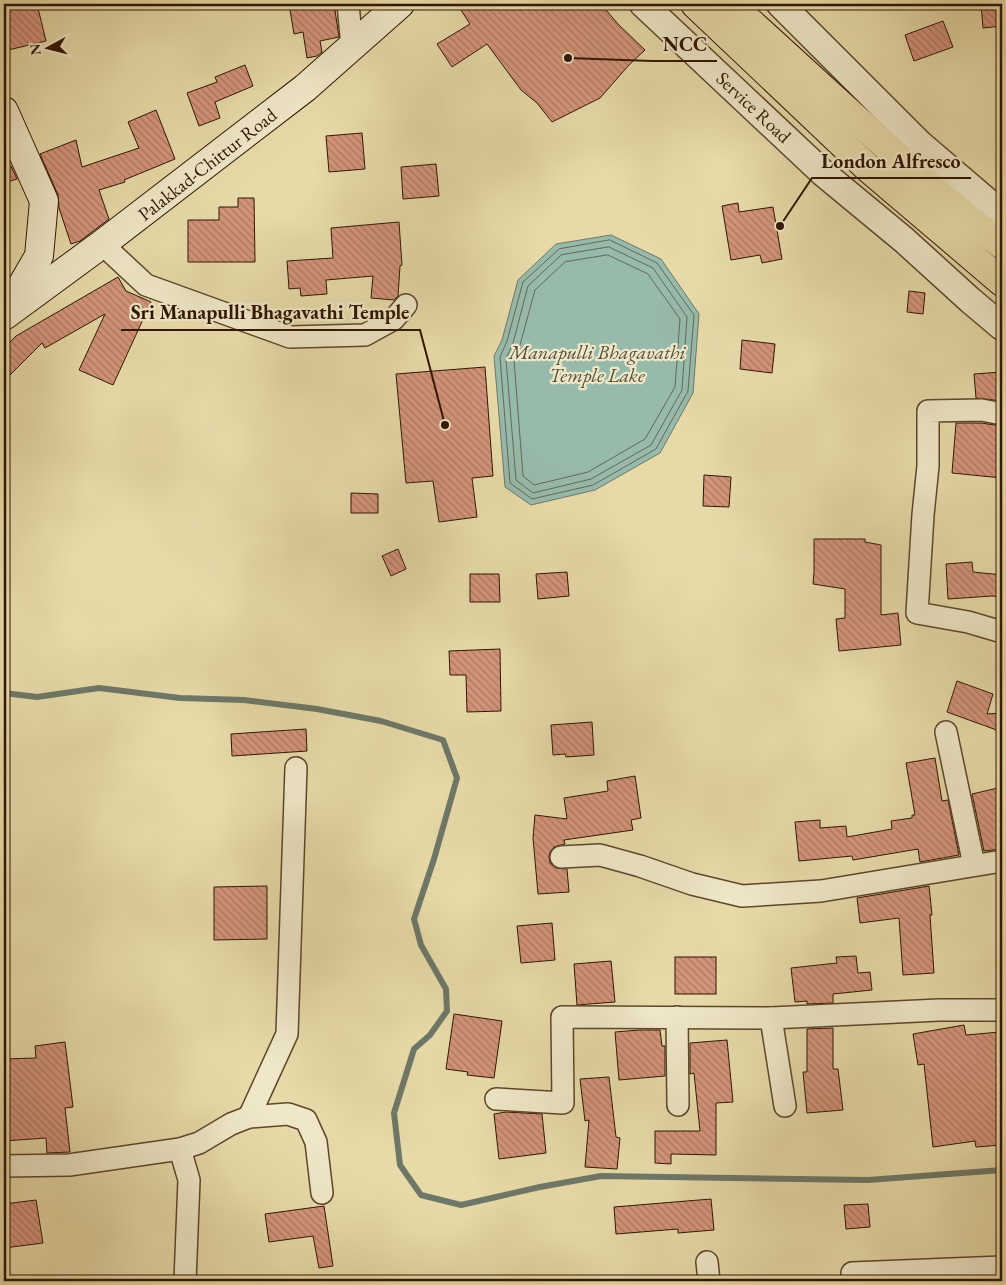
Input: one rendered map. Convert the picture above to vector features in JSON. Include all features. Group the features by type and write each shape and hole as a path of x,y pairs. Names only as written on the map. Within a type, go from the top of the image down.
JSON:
{"highway":[{"path":"695,4 868,168 1002,282"},
{"path":"730,4 944,199 1002,245"}],"main road":[{"name":"Palakkad-Chittur Road","path":"5,315 102,244 305,88 400,4"},
{"name":"Palakkad-Chittur Road","path":"4,111 44,201 39,256 5,315"}],"street":[{"path":"348,4 352,47"},
{"name":"Service Road","path":"643,4 823,173 904,240 970,300 1002,326"},
{"path":"780,4 920,144 1002,214"},
{"path":"102,244 146,284 290,337 365,335 394,318 406,305"},
{"path":"1002,414 982,410 928,411 928,466 917,613 968,622 1002,632"},
{"path":"946,732 974,865"},
{"path":"249,1117 287,1034 296,768"},
{"path":"561,857 600,855 640,866 692,884 742,896 830,890 974,865 1002,862"},
{"path":"496,1099 563,1103 562,1017 771,1018 939,1010 1002,1010"},
{"path":"676,1017 678,1105"},
{"path":"771,1018 785,1106"},
{"path":"4,1166 68,1165 180,1149 199,1143 231,1124 249,1117 288,1114 306,1120 316,1142 322,1193"},
{"path":"180,1149 188,1180 185,1281"},
{"path":"852,1273 1002,1267"}],"water":[{"name":"Manapulli Bhagavathi Temple Lake","path":"611,235 661,259 699,314 693,393 660,453 595,490 531,505 505,487 494,356 502,340 518,280 556,244"}],"building":[{"path":"4,4 37,4 46,41 4,51"},
{"path":"289,4 334,4 339,37 320,41 322,52 317,56 307,58 303,32 294,34"},
{"path":"457,4 601,4 618,24 645,50 600,98 552,122 537,103 521,90 487,44 452,67 437,44 470,24"},
{"path":"981,4 1002,4 1002,26 983,28"},
{"path":"943,21 953,47 914,61 905,35"},
{"path":"245,65 253,86 215,102 220,118 199,126 187,93 217,82 215,77"},
{"path":"156,110 175,159 124,180 125,182 99,190 109,219 80,241 71,244 59,208 58,195 40,154 76,140 82,167 139,148 128,122"},
{"path":"362,133 365,169 329,172 326,136"},
{"path":"436,164 439,196 403,199 401,167"},
{"path":"11,166 17,179 4,183 4,169"},
{"path":"238,198 254,198 255,262 188,262 188,220 219,220 219,207 238,207"},
{"path":"738,203 739,212 773,207 782,259 762,263 760,255 731,260 722,206"},
{"path":"399,222 402,265 400,266 398,296 394,300 371,298 373,276 326,280 327,294 301,296 300,288 289,289 287,261 333,258 331,228"},
{"path":"118,277 126,291 151,302 113,385 79,370 105,314 45,348 42,343 4,381 4,348 16,336"},
{"path":"909,291 925,293 923,314 907,312"},
{"path":"742,340 775,344 772,373 740,369"},
{"path":"485,367 493,476 472,478 477,517 439,522 433,481 406,483 396,374"},
{"path":"1002,372 1002,401 976,398 974,374"},
{"path":"956,423 981,423 1002,426 1002,478 952,473"},
{"path":"704,475 731,477 729,507 703,506"},
{"path":"351,493 378,494 378,513 351,513"},
{"path":"814,539 865,539 865,542 881,545 881,615 898,613 901,645 839,651 836,619 845,618 845,589 813,584"},
{"path":"398,549 406,569 391,576 382,556"},
{"path":"972,562 973,572 1002,575 1002,597 948,599 946,564"},
{"path":"567,572 569,596 538,599 536,574"},
{"path":"470,574 499,574 500,602 470,602"},
{"path":"500,649 501,711 467,712 466,675 450,675 449,651"},
{"path":"957,681 993,694 987,714 1002,713 1002,732 947,712"},
{"path":"592,722 594,755 566,757 565,754 553,755 551,725"},
{"path":"306,729 307,751 232,756 231,734"},
{"path":"935,758 942,801 948,800 959,855 920,862 918,849 853,860 852,856 799,861 795,822 820,820 820,828 846,826 847,837 892,829 891,821 912,818 912,815 915,815 906,763"},
{"path":"635,776 641,818 631,820 633,830 564,840 565,844 554,847 549,857 550,863 556,868 567,869 569,892 538,894 533,838 535,815 567,819 564,798 608,791 607,781"},
{"path":"1002,787 1002,849 984,851 972,794"},
{"path":"267,886 267,939 214,940 214,887"},
{"path":"929,886 934,973 903,975 899,918 860,923 857,898"},
{"path":"552,923 555,960 521,963 517,926"},
{"path":"856,956 858,973 870,972 872,990 833,994 833,1003 807,1004 807,1001 795,1002 791,968 837,963 836,957"},
{"path":"675,957 716,957 716,994 675,994"},
{"path":"611,961 615,1002 577,1005 574,964"},
{"path":"454,1014 502,1021 494,1078 467,1075 468,1072 446,1069"},
{"path":"964,1025 966,1035 1000,1032 1002,1060 1002,1145 976,1147 975,1141 933,1147 924,1064 918,1065 913,1034"},
{"path":"833,1028 833,1069 838,1069 843,1110 807,1113 803,1072 807,1072 807,1029"},
{"path":"660,1030 662,1046 665,1046 665,1076 619,1080 615,1032"},
{"path":"727,1040 733,1102 716,1103 716,1155 671,1154 671,1164 655,1163 655,1131 700,1131 694,1073 690,1074 690,1043"},
{"path":"65,1042 73,1107 65,1108 70,1152 47,1153 46,1138 4,1141 4,1059 36,1058 35,1046"},
{"path":"609,1077 616,1137 620,1138 617,1169 585,1167 589,1120 585,1121 580,1079"},
{"path":"506,1112 542,1114 546,1153 499,1159 494,1114"},
{"path":"711,1199 714,1230 678,1233 678,1229 616,1234 614,1207"},
{"path":"36,1200 43,1243 4,1248 4,1204"},
{"path":"868,1204 870,1227 846,1229 844,1205"},
{"path":"324,1206 333,1266 319,1268 313,1236 269,1242 265,1214"}],"waterway":[{"path":"4,693 37,697 99,688 180,698 244,700 317,709 381,721 443,740 457,778 434,859 414,919 421,945 446,989 447,1011 430,1035 414,1049 394,1113 400,1165 421,1195 461,1205 540,1187 601,1176 868,1180 1002,1170"}],"place":[{"name":"NCC","path":"568,58"},
{"name":"London Alfresco","path":"780,226"},
{"name":"Sri Manapulli Bhagavathi Temple","path":"445,425"}]}
